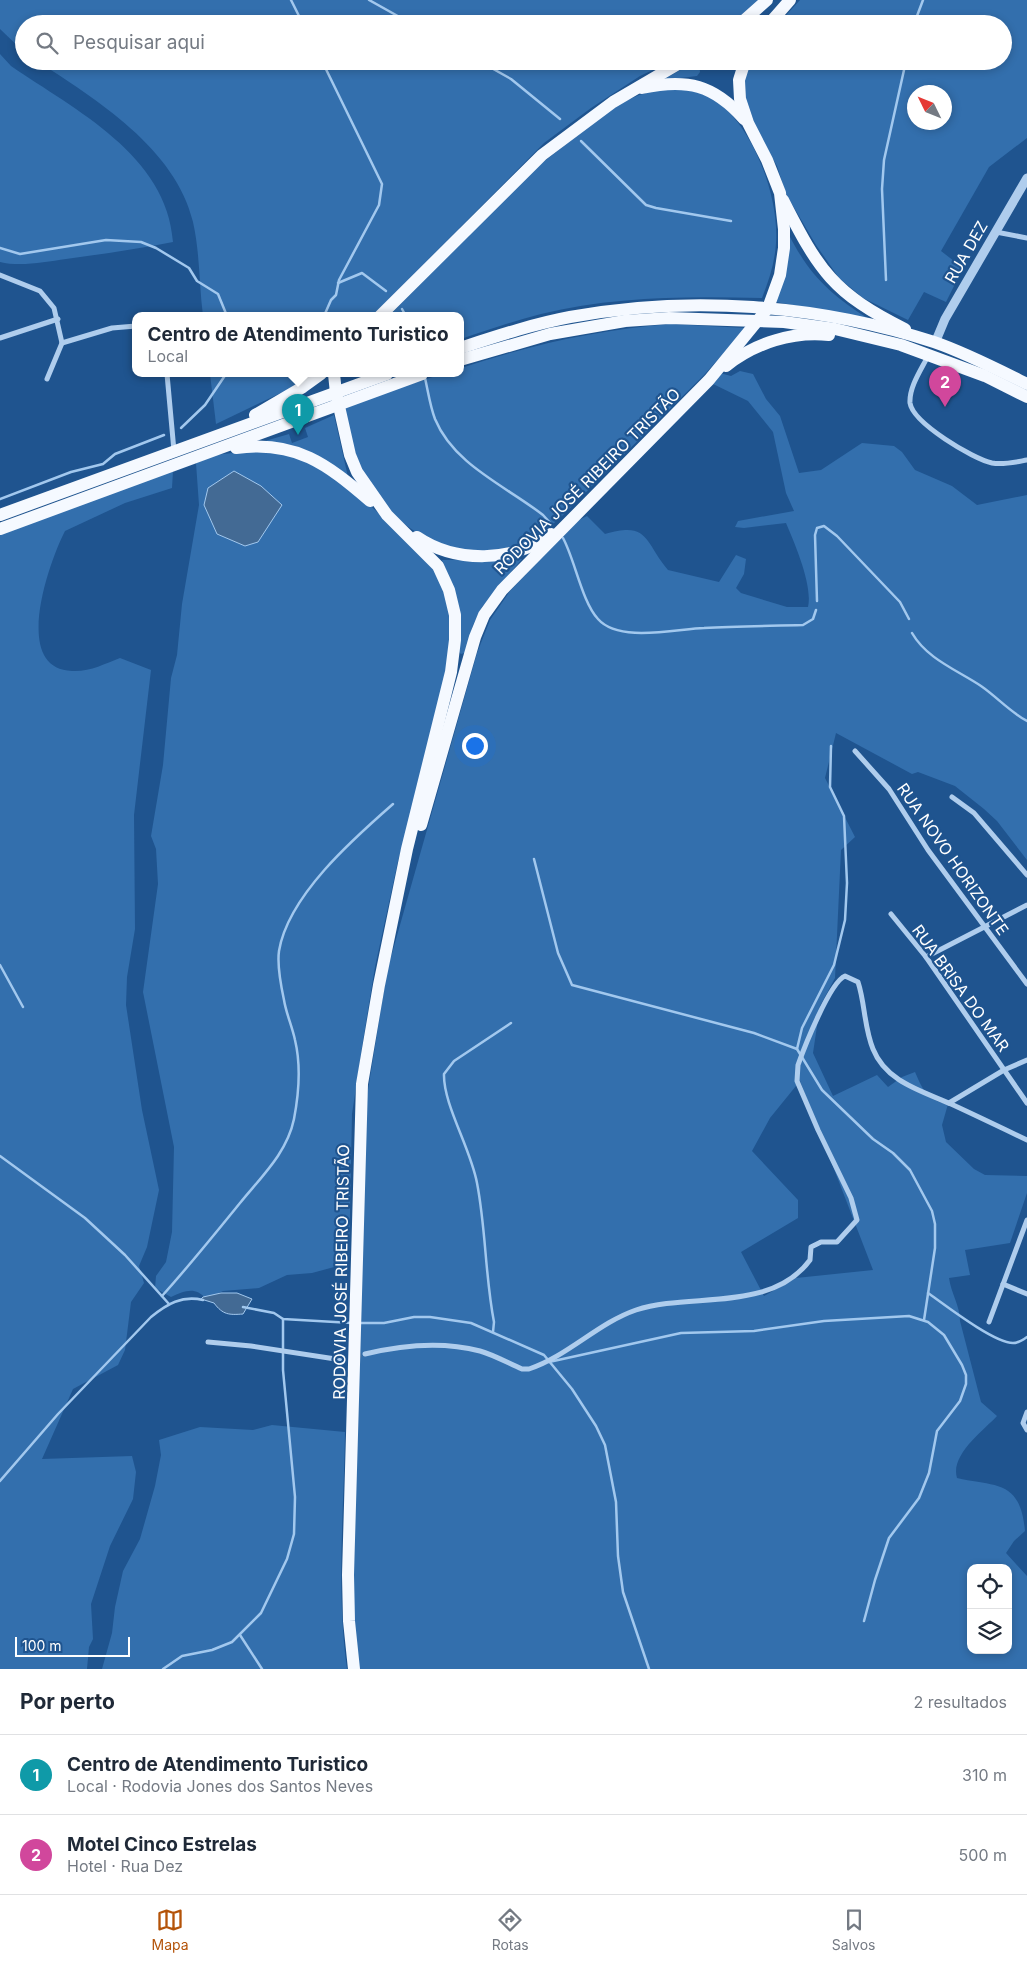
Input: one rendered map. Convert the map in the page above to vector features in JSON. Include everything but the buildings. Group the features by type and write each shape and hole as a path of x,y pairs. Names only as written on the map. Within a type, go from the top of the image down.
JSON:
{"main road":[{"path":"750,15 767,0"},
{"path":"777,15 790,0"},
{"path":"384,312 542,154 577,127 668,70"},
{"path":"742,70 739,80 740,92 748,123"},
{"path":"632,91 650,86 694,84 707,88 721,97 748,123"},
{"name":"RODOVIA JOSÉ RIBEIRO TRISTÃO","path":"401,879 428,803 463,675 484,614 502,590 709,380 768,308 780,275 784,248 780,193 767,160 748,123"},
{"path":"780,193 809,251 823,271 843,292 860,305 931,346 1027,397"},
{"path":"464,347 548,321 623,310 686,305 768,308 863,323 931,346 1027,384"},
{"path":"464,359 572,328 669,318 802,324 835,329 859,337"},
{"path":"709,380 733,361 752,350 791,336 813,334 859,337 900,345 931,346"},
{"path":"215,435 278,403 317,377"},
{"name":"RODOVIA JOSÉ RIBEIRO TRISTÃO","path":"334,377 337,398 350,455 357,472 391,518 438,566 449,590 455,615 455,640 451,672 401,879 377,995 361,1098 354,1327 353,1456 348,1576 349,1620 354,1669"},
{"path":"0,529 214,450 337,398 381,377"},
{"path":"0,515 215,435 411,377"},
{"path":"214,450 266,447 316,460 332,470 391,518 426,543 463,554 488,556 519,551 540,542 586,505"}],"street":[{"name":"RUA DEZ","path":"1027,178 945,319 911,393 910,403 914,414 945,438 975,456 991,463 1004,464 1027,460"},
{"path":"995,232 1027,238"},
{"path":"0,276 40,291 50,303 58,319 62,343 47,379"},
{"path":"0,338 58,319"},
{"path":"62,343 112,328 132,326"},
{"path":"168,377 174,451"},
{"name":"RUA NOVO HORIZONTE","path":"856,751 889,789 928,850 1027,984"},
{"path":"952,797 974,814 1027,875"},
{"path":"926,957 1027,905"},
{"name":"RUA BRISA DO MAR","path":"891,914 926,957 1027,1103"},
{"path":"365,1354 398,1347 460,1347 488,1354 526,1369 563,1352 634,1311 661,1304 755,1293 786,1283 810,1260 811,1247 821,1242 837,1242 857,1221 858,1216 797,1081 796,1071 825,1003 839,979 844,976 851,977 858,982 872,1048 883,1066 901,1082 932,1098 949,1103 1027,1140"},
{"path":"949,1103 1004,1070 1027,1060"},
{"path":"989,1322 1027,1220"},
{"path":"1003,1284 1027,1294"},
{"path":"208,1342 251,1346 342,1360"},
{"path":"1027,1412 1023,1423 1027,1430"}],"shaded area":[{"path":"0,0 758,0 741,15 15,15 15,43 0,29"},
{"path":"800,0 1027,0 1027,138 989,167 941,251 963,268 946,302 924,292 908,320 863,298 839,278 816,245 786,194 777,166 746,111 745,77 747,70 1012,70 1012,15 786,15"},
{"path":"0,54 15,70 89,118 114,138 136,160 154,184 167,211 173,242 41,263 16,264 0,262"},
{"path":"51,70 653,70 640,76 591,108 544,143 376,312 203,312 197,245 193,222 184,196 170,171 152,149 131,128 84,92"},
{"path":"680,70 700,70 697,76 663,80"},
{"path":"666,88 689,88 709,96 727,110 742,128 755,150 765,174 776,222 774,257 762,298 679,297 623,300 541,314 464,338 464,312 393,312 529,173 617,105 639,95"},
{"path":"789,235 805,262 823,283 843,302 869,319 776,302"},
{"path":"670,324 746,328 704,375 560,518 533,538 515,546 493,550 451,547 431,540 413,530 396,517 381,501 364,475 343,412 349,404 433,377 464,377 464,367 512,352 590,334"},
{"path":"740,371 753,374 766,399 780,416 799,473 821,470 862,443 894,446 902,452 915,470 952,486 977,505 1027,495 1027,860 997,821 955,786 918,772 912,774 836,733 825,778 855,837 841,850 835,978 820,1006 813,1053 833,1096 877,1075 888,1087 902,1077 915,1072 930,1097 941,1103 948,1104 942,1125 946,1142 974,1169 985,1175 1027,1176 1027,1193 1010,1243 965,1250 970,1275 949,1278 959,1310 960,1321 981,1402 997,1416 976,1436 963,1452 956,1469 957,1478 1004,1488 1018,1502 1025,1531 1014,1541 1006,1553 1027,1576 1027,1669 358,1669 353,1605 364,1115 387,971 477,653 490,620 510,591 577,521 587,516 605,534 630,530 638,532 649,542 668,570 719,582 736,555 746,559 744,574 736,588 741,593 787,607 808,607 809,598 806,577 786,523 744,528 735,527 738,521 794,511 786,493 773,432 748,401 711,383 720,373 731,376","holes":["800,1081 873,1270 796,1278 764,1296 741,1252 798,1218 798,1200 752,1151 770,1118"]},
{"path":"210,377 306,377 287,390 216,424"},
{"path":"334,415 348,477 265,441 289,434 292,443 308,437 305,428"},
{"path":"260,450 297,457 336,476 405,536 435,569 451,605 451,647 428,751 398,861 375,967 352,1114 349,1263 312,1273 287,1275 259,1288 223,1291 206,1299 194,1291 171,1297 155,1288 156,1276 166,1262 172,1232 174,1147 143,992 158,884 156,849 151,836 163,765 171,678 177,655 182,604 199,505 196,463 214,455"},
{"path":"173,471 172,488 125,503 65,531 44,588 40,612 39,634 43,653 54,666 79,671 97,667 120,658 151,670 134,815 135,929 127,977 126,1005 142,1110 159,1190 147,1247 139,1266 144,1283 131,1302 125,1350 118,1365 73,1389 42,1459 132,1456 136,1472 133,1499 110,1546 91,1604 93,1639 89,1647 87,1669 0,1669 0,534"},
{"path":"234,471 261,486 282,505 258,542 245,546 217,534 204,505 208,488"},
{"path":"522,559 482,607 473,625 465,653 461,654 458,651 451,583 442,560"},
{"path":"221,1293 237,1293 252,1299 243,1314 234,1314 223,1312 214,1303 201,1299"},
{"path":"272,1425 345,1432 341,1580 347,1669 102,1669 112,1633 115,1607 123,1571 140,1539 155,1486 161,1455 159,1440 200,1427 253,1430"}],"waterway":[{"path":"291,0 298,15"},
{"path":"369,0 396,15"},
{"path":"917,15 923,0"},
{"path":"326,70 382,184 379,205 339,280 336,295 331,300 326,312"},
{"path":"495,70 511,79 560,119"},
{"path":"886,280 882,189 884,160 904,70"},
{"path":"581,141 646,205 731,221"},
{"path":"0,248 20,254 106,240 141,242 156,248 189,268 197,281 218,294 225,312"},
{"path":"338,283 362,273 386,291"},
{"path":"181,428 205,405 224,377"},
{"path":"425,378 435,419 455,449 482,473 529,504 552,525"},
{"path":"0,499 71,472 103,464 115,454 164,435"},
{"path":"817,601 815,535 817,528 824,526 837,536 900,602 909,619"},
{"path":"563,538 592,612 607,626 619,631 648,633 716,627 803,625 813,619 816,610"},
{"path":"912,633 918,642 934,657 981,686 1027,721"},
{"path":"831,746 830,787 844,816 847,883 845,920 834,965 802,1028 797,1049 822,1090 873,1139 893,1153 910,1170 932,1211 935,1224 935,1248 924,1320"},
{"path":"162,1296 264,1174 286,1143 294,1119 299,1069 297,1050 285,1005 279,969 279,951 285,930 295,910 324,870 393,804"},
{"path":"534,859 558,953 572,985 754,1033 797,1049"},
{"path":"0,965 23,1007"},
{"path":"493,1332 494,1322 477,1183 474,1170 452,1113 444,1074 454,1061 511,1023"},
{"path":"0,1156 85,1218 125,1255 169,1304"},
{"path":"928,1293 994,1337 1013,1343 1027,1337"},
{"path":"0,1481 58,1414 151,1317 175,1302 188,1299 203,1300"},
{"path":"243,1307 274,1313 283,1319 352,1323"},
{"path":"549,1362 681,1333 754,1331 824,1321 909,1316 928,1322 944,1335 962,1365 966,1375 966,1384 960,1401 937,1431 929,1473 919,1498 889,1538 864,1621"},
{"path":"360,1323 384,1323 414,1317 430,1317 471,1323 544,1355 572,1389 596,1426 605,1445 616,1502 618,1556 623,1592 649,1669"},
{"path":"163,1669 182,1656 212,1650 232,1642 261,1613 287,1559 294,1534 295,1497 283,1370 283,1319"},
{"path":"240,1635 262,1669"}],"tunnel":[{"path":"342,1360 365,1354"}],"place":[{"name":"Motel Cinco Estrelas","path":"945,407"},
{"name":"Centro de Atendimento Turistico","path":"298,435"}]}
